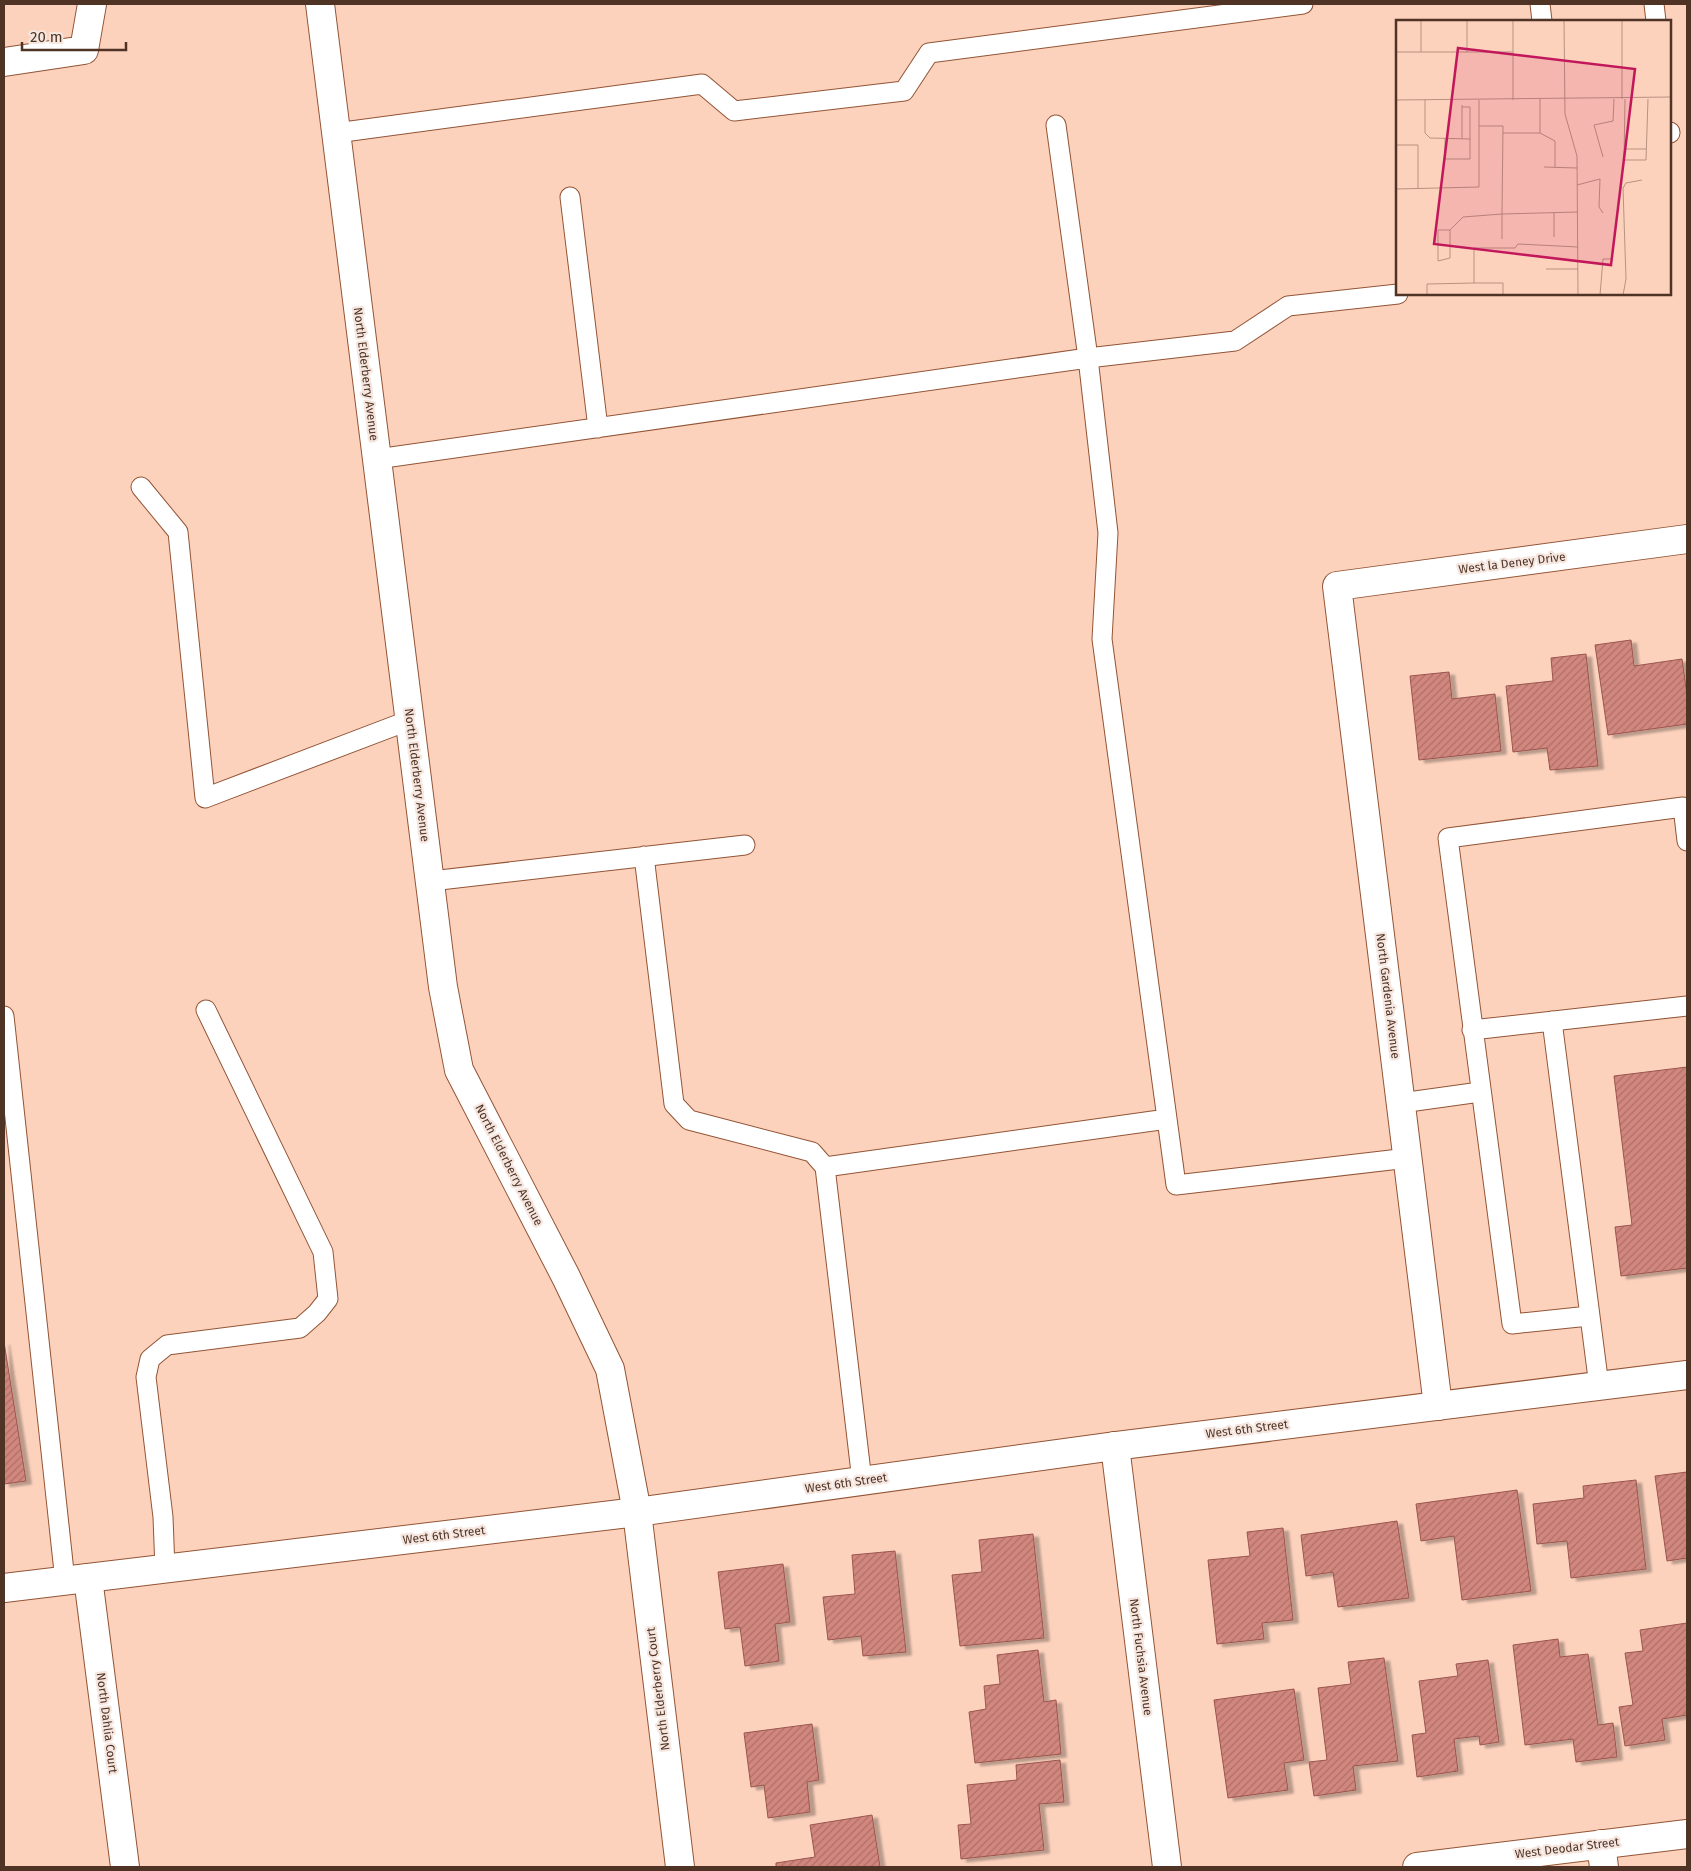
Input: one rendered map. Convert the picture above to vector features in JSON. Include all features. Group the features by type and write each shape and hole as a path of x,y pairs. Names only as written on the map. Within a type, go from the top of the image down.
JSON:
{"street":[{"path":"4,62 84,50 92,4"},
{"name":"North Elderberry Avenue","path":"320,4 430,881 444,987 460,1070 566,1277 610,1369 637,1512"},
{"name":"West la Deney Drive","path":"1337,586 1687,539"},
{"name":"North Gardenia Avenue","path":"1337,586 1438,1406"},
{"name":"West 6th Street","path":"4,1588 637,1512 1115,1446 1687,1375"},
{"name":"North Fuchsia Avenue","path":"1115,1446 1167,1867"},
{"name":"North Elderberry Court","path":"637,1512 680,1867"},
{"name":"North Dahlia Court","path":"77,1579 125,1867"},
{"name":"West Deodar Street","path":"1418,1867 1603,1856 1687,1834"}],"lane":[{"path":"336,133 702,84 734,111 904,90 930,53 1303,4"},
{"path":"1540,4 1542,20"},
{"path":"1654,4 1656,20"},
{"path":"1056,126 1088,358 1108,533 1102,639 1176,1184 1408,1158"},
{"path":"570,197 598,428"},
{"path":"377,459 1088,358 1235,341 1288,306 1396,294"},
{"path":"141,487 178,532 205,798 410,720"},
{"path":"1589,1316 1512,1324 1448,838 1683,807 1687,841"},
{"path":"430,881 745,845"},
{"path":"644,856 674,1104 689,1120 812,1152 825,1167 862,1480"},
{"path":"1472,1030 1687,1006"},
{"path":"165,1568 163,1518 146,1377 150,1359 167,1344 300,1328 317,1313 328,1299 323,1252 206,1010"},
{"path":"4,1016 9,1111 77,1579"},
{"path":"1552,1021 1599,1386"},
{"path":"1401,1103 1480,1092"},
{"path":"825,1167 1166,1119"}],"building":[{"path":"1631,640 1634,666 1682,659 1687,695 1687,724 1608,735 1595,645"},
{"path":"1586,654 1598,766 1550,770 1547,748 1513,752 1506,686 1553,681 1551,658"},
{"path":"1449,672 1452,699 1495,694 1501,751 1419,760 1410,676"},
{"path":"1687,1067 1687,1268 1621,1276 1615,1227 1632,1225 1614,1076"},
{"path":"4,1342 26,1481 4,1484"},
{"path":"1687,1472 1687,1558 1667,1561 1655,1476"},
{"path":"1636,1480 1646,1569 1571,1578 1567,1541 1537,1544 1533,1504 1584,1498 1583,1486"},
{"path":"1517,1490 1531,1591 1462,1600 1454,1536 1421,1541 1416,1504"},
{"path":"1397,1521 1409,1598 1338,1607 1333,1572 1306,1576 1301,1535"},
{"path":"1283,1528 1293,1620 1262,1623 1264,1639 1217,1644 1208,1560 1250,1556 1247,1532"},
{"path":"1033,1534 1044,1638 960,1646 952,1575 982,1572 979,1540"},
{"path":"895,1551 906,1652 863,1656 861,1636 828,1640 823,1597 855,1594 852,1555"},
{"path":"783,1564 790,1622 775,1624 779,1661 745,1666 740,1627 725,1629 718,1572"},
{"path":"1687,1623 1687,1715 1662,1719 1665,1740 1625,1746 1619,1707 1633,1705 1625,1653 1643,1651 1640,1630"},
{"path":"1558,1639 1560,1657 1588,1654 1598,1725 1613,1723 1617,1757 1576,1762 1573,1739 1525,1745 1513,1645"},
{"path":"1038,1650 1044,1702 1056,1700 1061,1754 975,1763 969,1712 986,1709 984,1686 1000,1684 997,1655"},
{"path":"1384,1658 1398,1761 1353,1766 1356,1790 1314,1796 1309,1762 1327,1760 1318,1688 1351,1684 1348,1662"},
{"path":"1488,1660 1499,1742 1480,1745 1479,1736 1454,1739 1458,1771 1417,1777 1412,1735 1426,1733 1419,1681 1458,1676 1456,1664"},
{"path":"1294,1689 1304,1760 1284,1763 1288,1790 1228,1798 1214,1700"},
{"path":"812,1724 819,1780 807,1782 810,1812 768,1818 764,1785 751,1787 744,1733"},
{"path":"1060,1760 1064,1802 1039,1804 1044,1850 961,1859 958,1825 971,1824 967,1785 1017,1780 1016,1765"},
{"path":"872,1815 880,1867 776,1867 776,1863 815,1857 810,1825"}]}
